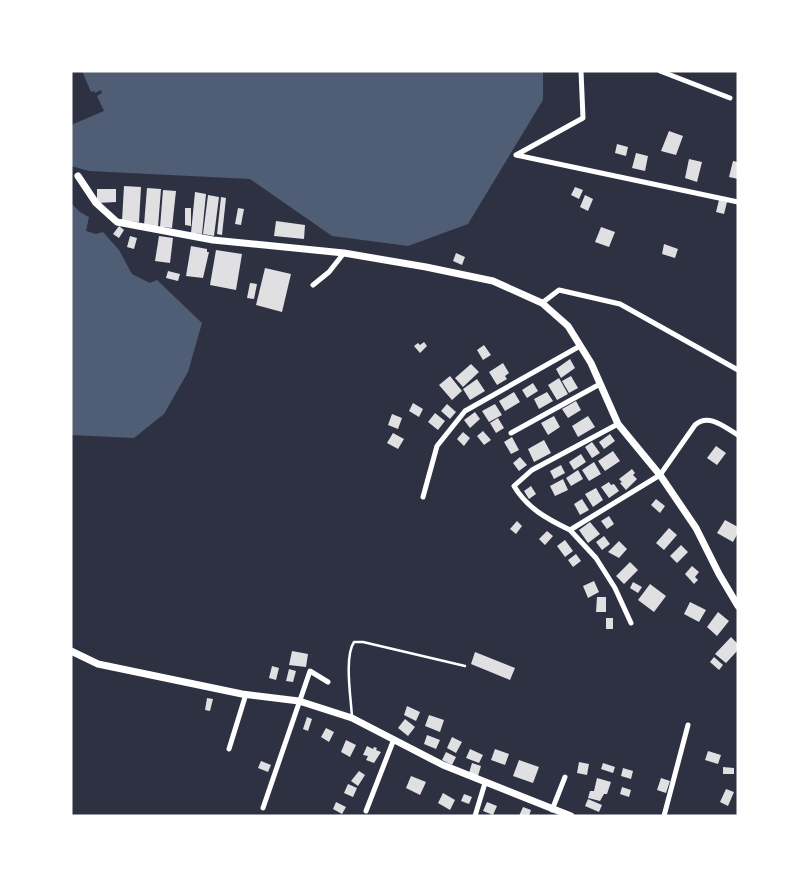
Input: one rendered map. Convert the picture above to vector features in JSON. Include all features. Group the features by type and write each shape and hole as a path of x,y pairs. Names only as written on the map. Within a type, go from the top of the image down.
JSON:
{"street":[{"path":"581,71 583,118 516,155 738,202"},
{"path":"662,72 730,98"},
{"path":"78,176 96,203 117,222 213,240 344,253 426,267 493,281 542,303 568,326 591,363 618,424 660,475 696,528 719,574 738,606"},
{"path":"312,285 329,272 344,253"},
{"path":"542,303 559,290 620,304 738,370"},
{"path":"423,497 436,446 466,411 580,346"},
{"path":"511,433 600,384"},
{"path":"570,530 660,475 701,420 710,419 738,435"},
{"path":"618,424 532,470 514,486 521,498 535,511 570,530 596,558 610,581 630,623"},
{"path":"71,651 98,664 246,694 299,701 352,718 443,765 571,816"},
{"path":"263,808 310,671 328,682"},
{"path":"229,749 246,694"},
{"path":"664,816 688,725"},
{"path":"366,811 394,739"},
{"path":"552,810 565,777"},
{"path":"475,816 485,783"}],"lane":[{"path":"352,718 349,659 354,642 363,642 465,666"}],"water":[{"path":"71,71 543,71 543,100 468,224 408,246 332,236 250,179 89,171 71,166"},
{"path":"71,203 80,212 89,217 86,231 96,234 103,232 119,250 132,274 150,283 157,280 202,323 188,372 164,414 134,438 71,435"}],"pier":[{"path":"71,71 82,71 91,92 94,91 95,93 101,90 102,93 97,96 104,111 71,125"}],"building":[{"path":"669,131 683,136 676,155 661,151"},
{"path":"617,144 628,147 626,156 615,153"},
{"path":"636,153 648,156 645,171 632,168"},
{"path":"689,159 702,162 697,182 685,178"},
{"path":"733,161 738,162 738,179 729,177"},
{"path":"124,186 141,187 139,222 122,221"},
{"path":"575,187 583,190 579,199 571,195"},
{"path":"147,188 161,189 158,227 144,225"},
{"path":"97,189 116,189 116,202 97,203"},
{"path":"163,190 176,191 172,228 160,227"},
{"path":"195,192 206,194 202,234 191,233"},
{"path":"208,195 219,197 214,236 203,234"},
{"path":"585,195 593,199 588,211 580,207"},
{"path":"221,197 226,198 222,235 217,234"},
{"path":"719,200 727,202 724,214 716,212"},
{"path":"185,208 191,208 191,226 185,225"},
{"path":"238,208 244,209 241,225 235,224"},
{"path":"276,221 305,225 304,239 274,236"},
{"path":"119,226 124,230 119,238 113,234"},
{"path":"601,227 615,232 609,247 595,242"},
{"path":"130,236 137,238 134,249 127,247"},
{"path":"159,236 173,238 170,263 155,261"},
{"path":"664,244 678,249 675,258 662,254"},
{"path":"191,246 207,249 207,252 209,252 203,278 186,276"},
{"path":"216,250 242,254 236,290 210,285"},
{"path":"456,253 465,257 462,265 453,261"},
{"path":"265,268 291,274 282,312 256,305"},
{"path":"168,271 180,274 178,281 166,278"},
{"path":"250,283 257,284 254,299 247,298"},
{"path":"424,342 427,346 420,353 414,346"},
{"path":"484,345 491,355 483,360 477,350"},
{"path":"570,359 575,368 561,378 556,369"},
{"path":"503,363 509,373 505,376 507,379 497,385 489,372"},
{"path":"471,364 479,372 463,387 455,378"},
{"path":"450,376 462,391 452,400 439,385"},
{"path":"571,376 578,388 569,393 562,381"},
{"path":"559,378 568,394 557,400 548,385"},
{"path":"477,379 485,391 470,400 463,389"},
{"path":"533,383 538,391 527,398 522,390"},
{"path":"514,392 520,402 505,411 499,401"},
{"path":"547,392 553,401 539,409 534,399"},
{"path":"576,401 581,410 568,418 562,409"},
{"path":"413,403 423,409 419,417 409,411"},
{"path":"447,404 456,412 450,419 441,411"},
{"path":"495,404 502,415 489,422 482,411"},
{"path":"475,412 480,419 470,428 464,420"},
{"path":"435,413 445,421 438,430 428,422"},
{"path":"392,414 402,418 398,429 388,425"},
{"path":"554,416 560,427 548,435 541,423"},
{"path":"588,416 595,427 578,437 572,426"},
{"path":"498,418 504,428 496,433 490,423"},
{"path":"483,431 491,440 484,445 477,436"},
{"path":"463,432 470,438 464,446 457,439"},
{"path":"393,433 404,439 398,449 387,443"},
{"path":"610,434 615,441 604,449 599,442"},
{"path":"512,437 519,450 511,454 504,442"},
{"path":"544,440 551,453 534,462 528,449"},
{"path":"592,442 600,453 592,458 585,447"},
{"path":"716,446 726,453 717,465 707,458"},
{"path":"613,451 620,461 605,471 598,461"},
{"path":"581,454 586,462 574,470 569,462"},
{"path":"520,457 527,465 519,471 513,463"},
{"path":"594,462 601,474 589,481 582,470"},
{"path":"561,465 565,473 554,479 550,471"},
{"path":"632,469 635,473 633,475 637,479 626,490 619,479"},
{"path":"578,470 583,479 571,486 566,478"},
{"path":"563,479 568,490 555,496 550,486"},
{"path":"609,482 611,485 614,484 619,491 609,498 601,487"},
{"path":"531,486 536,494 529,499 524,491"},
{"path":"596,488 603,500 593,507 585,494"},
{"path":"582,499 589,510 580,515 574,504"},
{"path":"656,499 665,506 660,513 651,505"},
{"path":"609,516 614,524 607,529 601,521"},
{"path":"725,520 738,527 738,533 733,542 717,533"},
{"path":"517,521 522,526 516,534 510,529"},
{"path":"590,522 600,534 588,543 579,530"},
{"path":"669,528 677,535 664,550 656,543"},
{"path":"547,531 553,536 545,545 539,539"},
{"path":"604,536 610,544 602,550 596,542"},
{"path":"565,540 573,551 565,557 557,546"},
{"path":"619,541 627,549 619,558 608,552"},
{"path":"681,545 688,552 677,563 670,556"},
{"path":"576,554 581,561 573,567 568,560"},
{"path":"630,562 638,570 624,584 616,576"},
{"path":"692,566 699,572 695,577 698,580 694,584 685,574"},
{"path":"594,581 599,592 588,598 583,586"},
{"path":"633,582 642,587 638,593 630,588"},
{"path":"650,584 666,596 654,612 638,600"},
{"path":"597,597 606,597 606,612 596,612"},
{"path":"690,602 706,610 699,622 684,614"},
{"path":"718,612 729,621 717,636 707,627"},
{"path":"606,618 613,618 613,629 606,629"},
{"path":"731,637 738,644 738,650 726,663 715,654"},
{"path":"292,651 308,654 306,667 289,665"},
{"path":"475,652 515,668 510,680 471,664"},
{"path":"714,657 723,665 719,670 710,662"},
{"path":"272,666 279,668 276,680 269,678"},
{"path":"289,669 296,671 293,682 286,681"},
{"path":"207,698 213,699 210,711 205,710"},
{"path":"407,706 420,712 416,721 404,715"},
{"path":"429,715 444,720 440,732 425,726"},
{"path":"307,717 312,719 308,731 303,729"},
{"path":"405,719 415,727 408,736 398,728"},
{"path":"326,728 334,732 329,742 321,737"},
{"path":"427,735 440,740 436,749 424,744"},
{"path":"452,737 462,742 456,753 447,748"},
{"path":"346,740 356,745 350,757 341,752"},
{"path":"367,746 373,749 374,747 377,748 376,750 381,752 374,763 366,760 368,756 363,755"},
{"path":"470,749 483,755 479,763 466,758"},
{"path":"495,749 509,754 505,765 491,760"},
{"path":"708,751 721,755 718,764 705,760"},
{"path":"446,752 456,757 452,765 442,760"},
{"path":"519,760 539,767 533,783 513,776"},
{"path":"261,761 271,765 268,772 258,768"},
{"path":"579,762 589,764 587,775 577,773"},
{"path":"472,763 481,766 478,776 469,773"},
{"path":"603,763 615,767 613,773 601,769"},
{"path":"723,767 734,768 734,774 723,774"},
{"path":"623,768 633,771 631,779 621,776"},
{"path":"359,771 365,775 358,786 351,781"},
{"path":"411,776 426,782 420,795 406,788"},
{"path":"597,778 611,782 607,794 604,794 600,801 588,798 590,791 594,791"},
{"path":"661,778 670,781 666,793 657,790"},
{"path":"348,784 357,788 353,797 344,793"},
{"path":"622,787 631,790 629,797 620,794"},
{"path":"726,789 734,792 728,806 720,802"},
{"path":"443,793 455,800 450,810 438,803"},
{"path":"464,794 472,797 469,804 461,801"},
{"path":"588,799 602,805 599,812 585,806"},
{"path":"336,802 346,807 342,814 333,809"},
{"path":"487,802 497,806 493,815 483,811"},
{"path":"523,807 531,810 529,816 519,816"}]}
